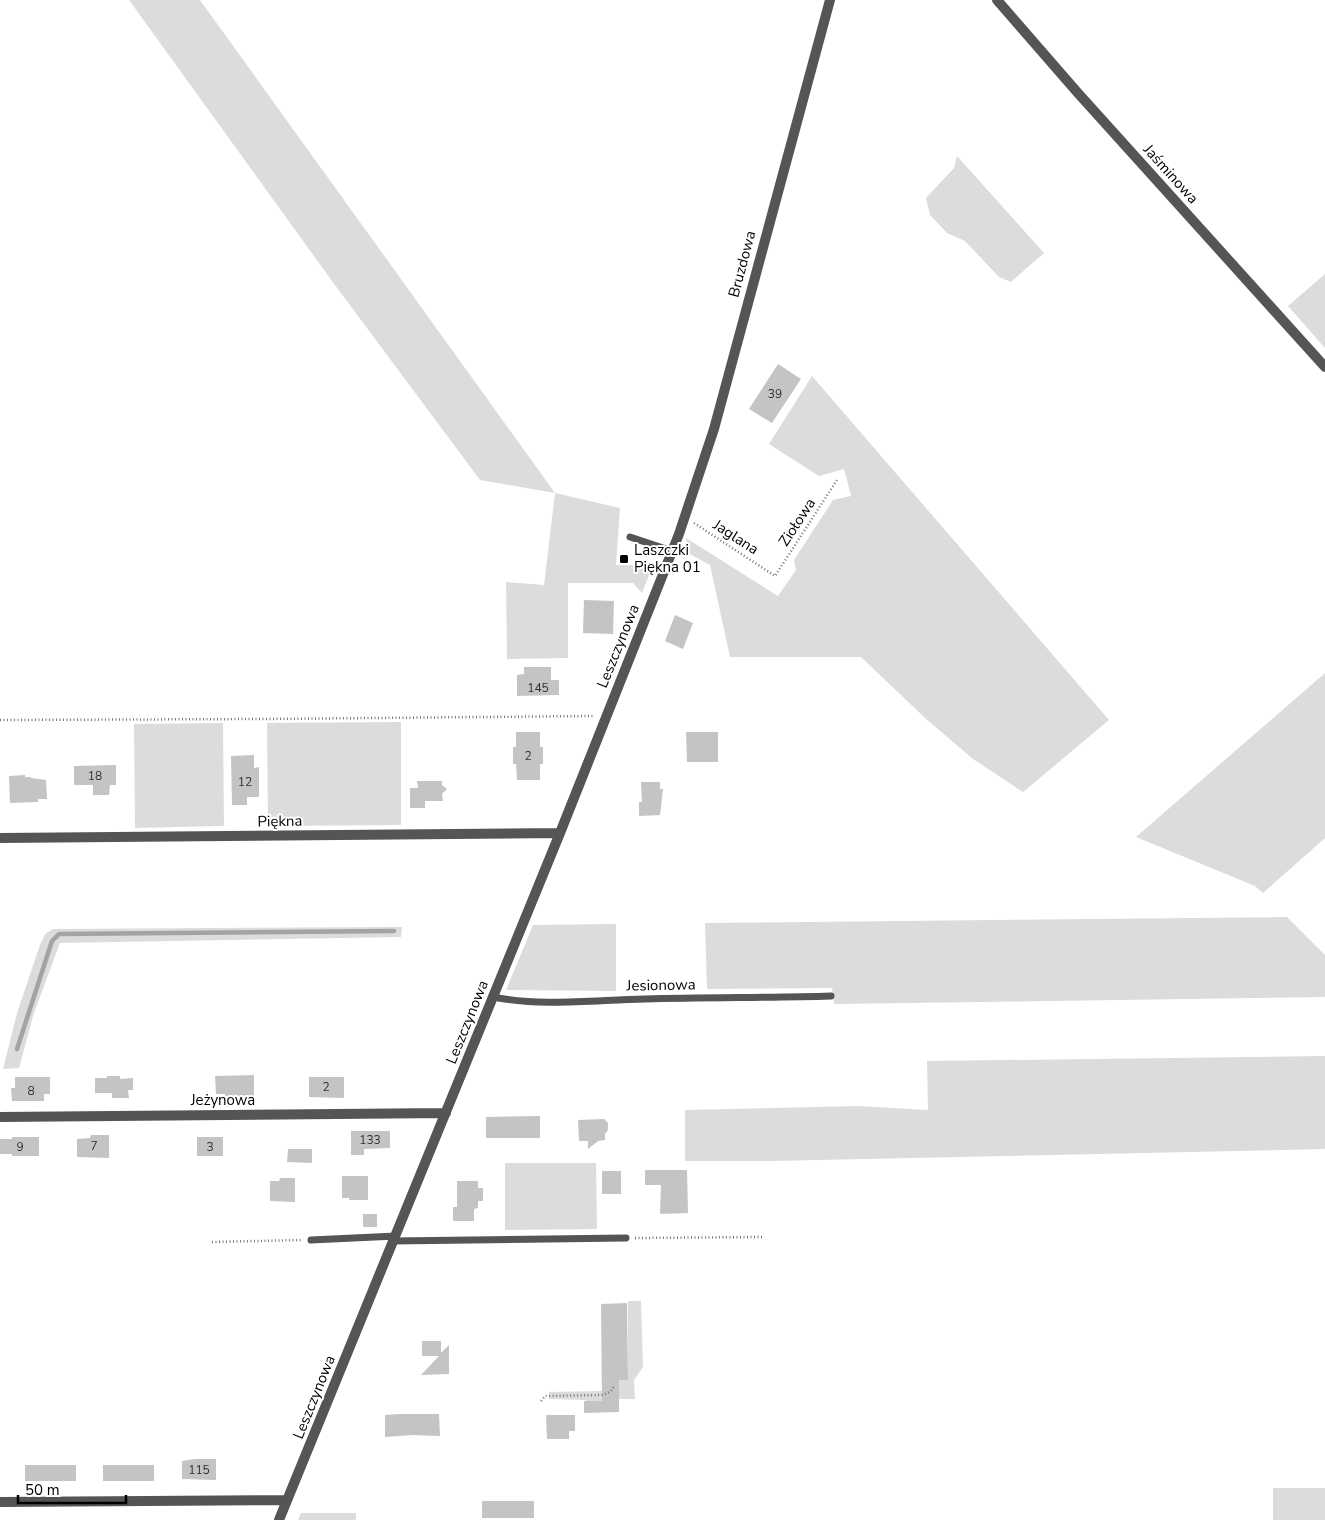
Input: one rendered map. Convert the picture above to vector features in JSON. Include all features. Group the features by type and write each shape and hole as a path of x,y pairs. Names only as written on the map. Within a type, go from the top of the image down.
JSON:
{"street":[{"name":"Bruzdowa","path":"679,534 714,429 830,0"},
{"name":"Jaśminowa","path":"997,0 1325,367"},
{"name":"Leszczynowa","path":"279,1520 560,833 679,534"},
{"name":"Piękna","path":"0,838 560,833"},
{"name":"Jeżynowa","path":"0,1117 446,1113"},
{"path":"0,1502 287,1500"}],"lane":[{"path":"630,537 672,550"},
{"name":"Jesionowa","path":"493,997 539,1002 654,998 831,996"},
{"path":"311,1240 626,1238"}],"path":[{"name":"Ziołowa","path":"775,576 837,480"},
{"name":"Jaglana","path":"685,516 775,576"},
{"path":"0,720 606,716"},
{"path":"626,1238 764,1237"},
{"path":"212,1242 311,1240"},
{"path":"541,1401 545,1396 603,1395 611,1391 614,1386"}],"shaded area":[{"path":"129,0 200,0 555,493 480,480 332,281"},
{"path":"957,156 1044,253 1011,282 999,277 965,241 947,233 930,215 926,198 954,168"},
{"path":"1325,274 1325,348 1288,306"},
{"path":"812,376 1109,720 1023,792 973,759 925,718 861,657 730,657 710,565 686,552 686,538 778,596 796,570 794,560 833,500 851,496 844,469 819,476 769,444"},
{"path":"555,493 620,508 616,565 653,565 642,593 633,583 568,583 568,658 507,659 506,582 544,585"},
{"path":"1325,673 1325,838 1263,893 1255,886 1136,837"},
{"path":"401,722 401,825 268,826 267,723"},
{"path":"223,723 224,826 135,828 134,724"},
{"path":"1287,917 1325,955 1325,997 834,1004 832,988 707,989 705,923"},
{"path":"616,924 616,991 506,990 533,925"},
{"path":"402,927 401,937 60,943 34,1013 19,1068 3,1069 17,1013 40,945 45,934 53,929"},
{"path":"1325,1056 1325,1149 771,1161 685,1161 685,1110 858,1106 928,1110 927,1061"},
{"path":"505,1163 596,1163 597,1229 505,1230"},
{"path":"628,1301 641,1301 643,1367 634,1380 635,1399 586,1401 549,1399 549,1392 602,1391 602,1380 628,1380"},
{"path":"1273,1488 1325,1488 1325,1520 1273,1520"},
{"path":"301,1513 356,1513 356,1520 298,1520"}],"building":[{"path":"778,364 801,379 772,423 749,409"},
{"path":"584,600 614,601 613,634 583,633"},
{"path":"675,615 693,623 683,649 665,641"},
{"path":"524,667 551,667 551,680 559,680 559,695 517,696 517,675 524,674"},
{"path":"516,732 540,732 540,747 543,747 543,764 540,764 540,780 517,780 516,764 513,764 513,747 516,747"},
{"path":"686,732 718,732 718,762 687,762"},
{"path":"254,755 254,768 259,767 259,797 247,797 247,805 232,805 231,756"},
{"path":"116,765 116,785 110,785 109,795 93,795 93,785 74,785 74,766"},
{"path":"25,775 25,777 46,780 47,799 38,799 38,802 10,803 9,776"},
{"path":"417,781 442,781 442,785 447,789 442,794 443,801 425,801 425,808 410,808 410,788 418,788"},
{"path":"641,782 660,782 660,789 663,789 660,815 639,816 639,802 642,802"},
{"path":"254,1075 254,1096 225,1096 225,1094 216,1094 215,1076"},
{"path":"107,1076 120,1076 120,1079 133,1078 133,1090 128,1090 129,1098 112,1098 112,1093 95,1093 95,1078 107,1078"},
{"path":"15,1077 50,1077 50,1094 44,1094 44,1101 12,1101 11,1088 15,1088"},
{"path":"309,1077 344,1077 344,1098 309,1097"},
{"path":"540,1116 540,1138 486,1138 486,1117"},
{"path":"604,1119 608,1123 605,1140 598,1141 588,1149 588,1141 579,1141 578,1120"},
{"path":"351,1131 390,1131 390,1148 364,1149 364,1155 351,1155"},
{"path":"91,1135 109,1135 109,1158 77,1157 77,1139 90,1138"},
{"path":"12,1137 39,1137 39,1156 0,1154 0,1139 12,1139"},
{"path":"197,1137 223,1137 223,1156 197,1156"},
{"path":"288,1149 312,1149 312,1163 287,1162"},
{"path":"645,1170 687,1170 688,1213 661,1214 661,1185 645,1185"},
{"path":"602,1171 621,1171 621,1194 602,1194"},
{"path":"342,1176 368,1176 368,1200 342,1198"},
{"path":"280,1178 295,1178 295,1202 270,1201 270,1181 279,1181"},
{"path":"457,1181 478,1181 478,1188 483,1188 483,1201 478,1201 478,1208 474,1209 474,1221 453,1221 453,1207 457,1207"},
{"path":"363,1214 377,1214 377,1227 363,1227"},
{"path":"627,1303 628,1380 619,1380 619,1412 584,1413 584,1401 602,1401 601,1304"},
{"path":"422,1341 441,1341 441,1353 449,1345 449,1374 421,1375 439,1356 422,1356"},
{"path":"439,1414 440,1436 385,1437 385,1415"},
{"path":"546,1415 575,1415 575,1431 569,1431 569,1439 547,1439"},
{"path":"216,1459 216,1480 182,1479 182,1461"},
{"path":"25,1465 76,1465 76,1481 25,1481"},
{"path":"103,1465 154,1465 154,1481 103,1481"},
{"path":"482,1501 534,1501 534,1518 482,1518"}],"waterway":[{"path":"17,1049 52,941 59,934 394,931"}],"place":[{"name":"Laszczki Piękna 01","path":"624,559"}]}
